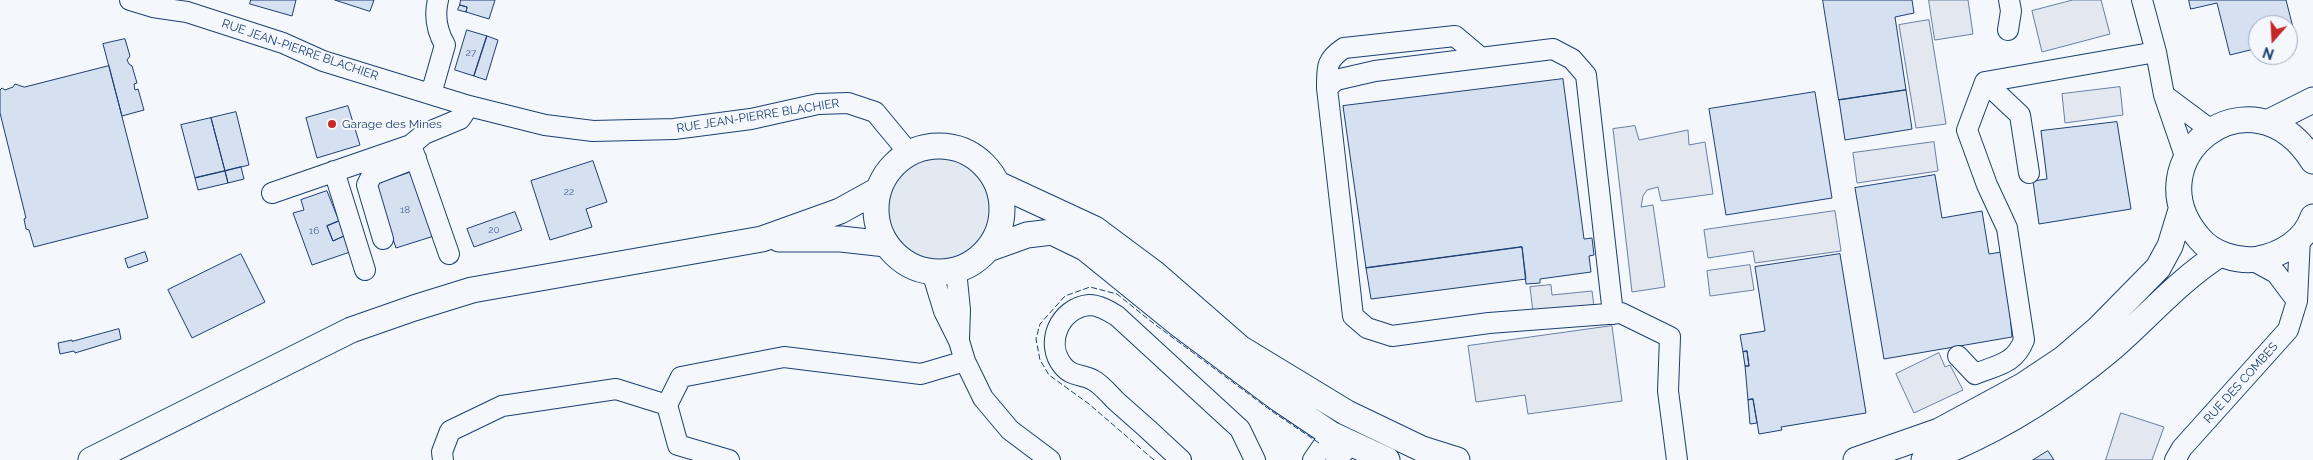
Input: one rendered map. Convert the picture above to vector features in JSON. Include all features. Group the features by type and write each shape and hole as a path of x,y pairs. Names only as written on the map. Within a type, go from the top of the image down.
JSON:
{"main road":[{"path":"2269,122 2313,100"},
{"path":"2307,228 2286,249 2270,257 2252,260 2220,254 2203,243 2190,228 2182,210 2179,184 2186,159 2196,142 2211,130 2230,122 2243,120 2269,122 2288,131 2302,144 2313,161"},
{"path":"929,146 950,146 970,153 986,166 998,184 1003,206 1000,229 988,249 979,259 944,271 914,267 898,258 886,244 878,227 875,209 878,190 890,168 909,153 929,146"},
{"path":"998,184 1095,229 1154,273 1240,348 1347,414 1422,449 1457,460"},
{"path":"91,460 351,330 414,308 472,290 762,238 840,211 878,190"},
{"path":"1856,460 1939,431 2024,385 2063,359 2098,329 2158,268 2170,246 2182,210"},
{"path":"988,249 1027,235 1052,232 1085,248 1180,325 1339,446 1387,460"},
{"path":"762,238 841,239 886,244"},
{"path":"1924,460 1954,449 2041,400 2077,376 2112,348 2180,282 2220,254"}],"street":[{"name":"RUE JEAN-PIERRE BLACHIER","path":"130,0 153,7 187,12 283,42 323,61 468,106 545,125 593,130 638,131 710,125 818,104 848,103 875,112 909,153"},
{"path":"431,94 445,45 437,32 436,7 438,0"},
{"path":"2008,0 2012,11 2008,30"},
{"path":"2142,0 2156,52 2164,95 2186,159"},
{"path":"1481,58 1454,36 1344,48 1334,54 1327,65 1327,88 1353,316 1367,328 1392,336 1489,323 1621,313 1670,337 1668,391 1677,460"},
{"path":"1327,88 1336,80 1375,71 1553,49 1572,59 1586,76 1613,314"},
{"path":"1984,82 2156,52"},
{"path":"1984,82 2020,115 2029,173"},
{"path":"1958,356 1975,374 2010,360 2019,352 2024,340 2007,228 1987,185 1967,130 1984,82"},
{"path":"2164,95 2211,130"},
{"path":"383,239 367,185 372,175 414,152 424,134 460,120 468,106"},
{"path":"272,193 340,168 414,152"},
{"path":"414,152 449,254"},
{"path":"340,168 365,270"},
{"name":"RUE DES COMBES","path":"2175,460 2182,448 2288,330 2298,301 2307,228"},
{"path":"2252,260 2276,273 2298,301"},
{"path":"944,271 944,311 983,398 1010,430 1050,460"},
{"path":"1181,460 1093,380 1074,375 1062,366 1057,354 1055,340 1058,327 1066,315 1090,305 1104,308 1117,316 1240,429 1255,460"},
{"path":"729,460 678,445 668,405 681,377 784,357 922,374 965,361"},
{"path":"443,460 442,452 450,431 502,406 616,388 668,405"},
{"path":"1313,460 1339,446"}],"shaded area":[{"path":"1929,0 1968,0 1973,34 1935,40"},
{"path":"2073,0 2101,0 2110,34 2042,52 2032,11"},
{"path":"1929,20 1946,124 1916,128 1899,25"},
{"path":"2120,87 2123,115 2065,123 2062,94"},
{"path":"1635,126 1639,140 1688,130 1689,145 1705,142 1713,194 1661,201 1658,187 1647,190 1643,196 1641,207 1653,205 1665,287 1632,292 1613,129"},
{"path":"1934,142 1938,171 1857,183 1853,153"},
{"path":"940,156 961,160 978,172 990,189 994,210 990,231 978,248 961,260 940,264 919,260 902,248 890,231 886,210 890,189 902,172 919,160"},
{"path":"1835,211 1841,251 1755,263 1753,251 1708,258 1704,230"},
{"path":"1750,265 1754,290 1710,296 1707,271"},
{"path":"1551,285 1552,295 1592,291 1594,306 1533,313 1530,287"},
{"path":"1612,326 1622,401 1528,414 1525,395 1476,402 1468,346"},
{"path":"1939,353 1945,367 1950,365 1963,390 1914,413 1896,374"},
{"path":"2121,413 2164,427 2152,460 2106,460"}],"building":[{"path":"251,0 296,0 292,16 250,4"},
{"path":"335,0 374,0 370,11"},
{"path":"461,0 495,0 489,19 466,12 467,7 460,5"},
{"path":"1823,0 1912,0 1914,13 1895,17 1906,90 1839,100"},
{"path":"2189,0 2286,0 2290,15 2248,15 2248,50 2230,55 2217,3 2191,9"},
{"path":"460,5 467,7 466,12 458,10"},
{"path":"467,30 487,36 474,76 455,70"},
{"path":"487,36 498,40 486,80 474,76"},
{"path":"125,39 130,56 127,60 132,66 137,83 134,84 135,90 138,89 144,110 122,116 103,44"},
{"path":"109,66 148,218 34,247 29,230 26,229 24,219 26,218 0,113 0,90 13,87 15,84 24,87"},
{"path":"1563,79 1584,239 1592,238 1594,255 1589,256 1591,272 1540,279 1540,283 1526,284 1522,247 1366,268 1343,106"},
{"path":"1906,90 1912,129 1845,140 1839,100"},
{"path":"1815,92 1832,198 1726,215 1709,109"},
{"path":"348,106 360,145 317,158 306,118"},
{"path":"236,112 249,165 225,171 211,118"},
{"path":"211,118 225,171 195,178 181,125"},
{"path":"2117,122 2131,209 2039,224 2033,181 2047,179 2041,131"},
{"path":"593,161 607,202 586,209 592,227 550,240 531,181"},
{"path":"241,167 244,179 228,183 225,171"},
{"path":"225,171 228,183 198,190 195,178"},
{"path":"415,171 434,236 396,248 375,184"},
{"path":"1935,175 1942,218 1982,211 1989,254 2002,252 2008,290 2012,337 1884,359 1855,188"},
{"path":"327,191 339,221 327,226 333,241 344,236 350,252 312,265 293,213 304,210 301,200"},
{"path":"515,212 522,230 474,247 467,229"},
{"path":"339,221 344,236 333,241 327,226"},
{"path":"1522,247 1526,279 1371,299 1366,268"},
{"path":"145,252 148,261 128,268 125,259"},
{"path":"241,254 265,302 192,338 168,290"},
{"path":"1840,254 1866,413 1781,427 1782,430 1759,434 1753,399 1748,400 1745,366 1749,366 1747,351 1743,352 1740,335 1765,331 1755,267"},
{"path":"119,329 121,339 75,353 74,351 60,354 58,343"},
{"path":"1747,351 1749,366 1745,366 1743,352"},
{"path":"1753,399 1757,423 1750,424 1748,400"},
{"path":"2048,451 2054,460 2033,460"}],"fence":[{"path":"1154,460 1089,404 1049,375 1040,360 1036,339 1040,324 1065,296 1090,287 1117,294 1273,412 1319,443"}],"place":[{"name":"Garage des Mines","path":"332,124"}]}
